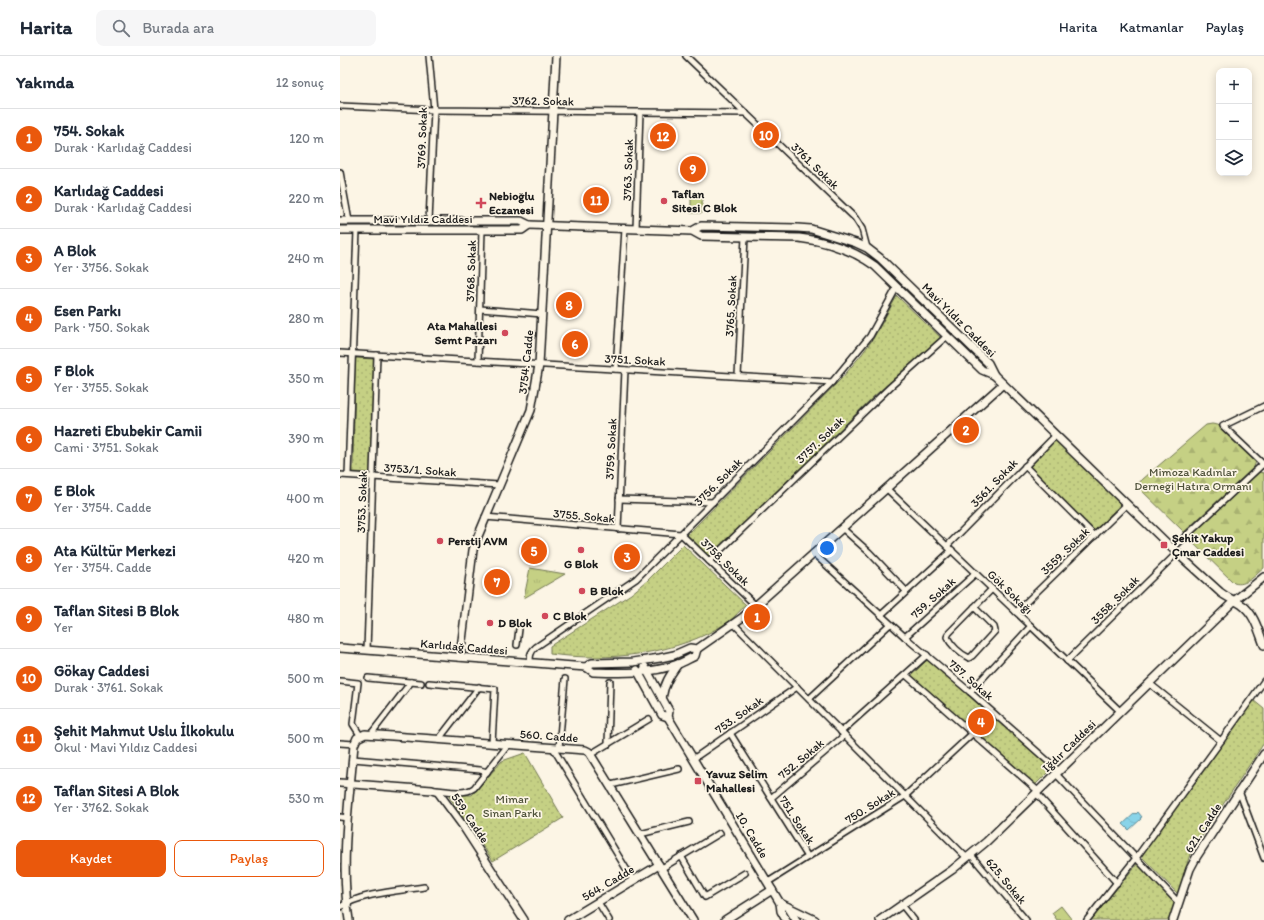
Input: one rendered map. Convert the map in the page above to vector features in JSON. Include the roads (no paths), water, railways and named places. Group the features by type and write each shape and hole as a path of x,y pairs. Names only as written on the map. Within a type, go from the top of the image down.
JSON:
{"main road":[{"name":"3754. Cadde","path":"460,658 473,550 485,517 530,410 539,365 556,56"},
{"name":"Mavi Yıldız Caddesi","path":"340,220 521,220 529,225 692,231 701,236 805,239 847,250 865,258 982,370 994,375"},
{"path":"429,220 429,230"},
{"name":"Mavi Yıldız Caddesi","path":"340,230 522,230 529,225"},
{"name":"Mavi Yıldız Caddesi","path":"692,231 701,226 797,228 811,230 867,248 880,258 988,363 994,375"},
{"path":"847,250 849,241"},
{"path":"994,375 1175,551 1226,597 1244,606 1250,613 1264,645"},
{"name":"Karlıdağ Caddesi","path":"340,648 586,667 593,672 638,672 678,664 695,656 697,649 734,624 1003,384"},
{"name":"Iğdır Caddesi","path":"880,920 969,856 1234,601 1264,577"},
{"name":"Karlıdağ Caddesi","path":"586,667 592,663 642,662 674,655 690,648 697,649"},
{"name":"10. Cadde","path":"633,662 662,714 668,717 768,882 780,903 781,911 786,920"},
{"name":"10. Cadde","path":"642,662 669,710 668,717"},
{"path":"662,698 667,680 678,664"},
{"name":"560. Cadde","path":"360,735 371,734 585,750 592,754 693,920"},
{"path":"349,920 343,905 342,861 344,817 350,784 354,744 360,735"},
{"name":"621. Cadde","path":"1173,920 1193,862 1264,754"},
{"name":"559. Cadde","path":"340,783 435,790 443,797 463,826 524,920"},
{"name":"564. Cadde","path":"568,920 633,880 660,866"},
{"path":"725,920 772,890"},
{"path":"780,903 815,920"},
{"path":"788,907 796,920"}],"street":[{"name":"3769. Sokak","path":"429,56 434,110 429,220"},
{"name":"3761. Sokak","path":"686,56 855,218 862,229 867,248"},
{"name":"3762. Sokak","path":"340,106 434,110 746,113"},
{"name":"3763. Sokak","path":"636,229 640,112"},
{"path":"340,172 349,220"},
{"path":"616,369 625,229"},
{"path":"348,475 357,230"},
{"name":"3768. Sokak","path":"478,361 482,230"},
{"name":"3765. Sokak","path":"738,376 745,237"},
{"name":"3756. Sokak","path":"530,663 532,651 536,647 636,579 832,382 870,336 897,287"},
{"path":"480,310 542,314"},
{"name":"3757. Sokak","path":"709,561 890,387 947,336"},
{"name":"3751. Sokak","path":"340,353 832,382"},
{"name":"3753. Sokak","path":"367,650 377,355"},
{"name":"3759. Sokak","path":"618,529 625,370"},
{"path":"1264,406 1223,426 1264,465"},
{"name":"3561. Sokak","path":"947,546 1056,435"},
{"name":"3558. Sokak","path":"1067,661 1175,551 1264,465"},
{"path":"1025,466 1094,536"},
{"name":"3753/1. Sokak","path":"340,475 499,485"},
{"name":"Gök Sokağı","path":"886,488 1120,711"},
{"path":"619,499 713,502"},
{"name":"3559. Sokak","path":"1016,612 1127,504"},
{"name":"3755. Sokak","path":"485,517 681,534"},
{"path":"842,528 869,552 906,591"},
{"name":"3758. Sokak","path":"681,534 755,605"},
{"path":"881,615 952,550"},
{"name":"757. Sokak","path":"813,553 890,624 970,692 1058,772 1179,903"},
{"name":"759. Sokak","path":"905,637 976,573"},
{"path":"974,607 994,627 995,631 969,658 964,656 947,637 949,633 974,607 992,589"},
{"name":"625. Sokak","path":"734,624 905,796 969,856 1026,920"},
{"path":"809,699 890,624"},
{"path":"970,692 1031,626"},
{"path":"517,645 519,629"},
{"name":"752. Sokak","path":"771,798 843,734 927,655"},
{"path":"906,675 973,733 1037,792 1117,882"},
{"path":"368,678 421,683"},
{"path":"565,679 556,748 633,880"},
{"path":"340,681 358,683 353,724 360,735"},
{"path":"1087,920 1136,858 1264,681"},
{"path":"371,734 411,682"},
{"path":"608,744 610,682"},
{"path":"429,683 495,689 492,743"},
{"path":"1149,683 1221,741"},
{"path":"440,739 478,687"},
{"name":"753. Sokak","path":"693,759 797,687"},
{"path":"592,754 649,719"},
{"name":"751. Sokak","path":"730,733 808,857"},
{"name":"750. Sokak","path":"768,882 905,796 973,733"},
{"path":"340,742 354,744"},
{"path":"435,790 470,791 509,744"},
{"path":"353,759 480,770 487,772"},
{"path":"611,785 679,769"},
{"path":"1239,791 1264,858"},
{"path":"640,834 689,822"},
{"path":"660,866 681,856 720,833"},
{"path":"681,856 705,897 745,873"},
{"path":"343,905 368,897 424,887"},
{"path":"598,902 609,920"},
{"path":"902,905 914,920"}],"water":[{"path":"1138,812 1142,817 1140,818 1141,819 1129,830 1123,824"}],"place":[{"name":"Gökay Caddesi","path":"766,135"},
{"name":"Taflan Sitesi A Blok","path":"663,136"},
{"name":"Taflan Sitesi B Blok","path":"693,169"},
{"name":"Şehit Mahmut Uslu İlkokulu","path":"596,200"},
{"name":"Taflan Sitesi C Blok","path":"664,201"},
{"name":"Nebioğlu Eczanesi","path":"481,203"},
{"name":"Ata Kültür Merkezi","path":"569,305"},
{"name":"Ata Mahallesi Semt Pazarı","path":"505,333"},
{"name":"Hazreti Ebubekir Camii","path":"575,344"},
{"name":"Karlıdağ Caddesi","path":"966,430"},
{"name":"Perstij AVM","path":"440,541"},
{"name":"Şehit Yakup Çınar Caddesi","path":"1164,545"},
{"name":"G Blok","path":"581,550"},
{"name":"F Blok","path":"534,551"},
{"name":"A Blok","path":"627,557"},
{"name":"E Blok","path":"497,582"},
{"name":"B Blok","path":"582,591"},
{"name":"C Blok","path":"545,616"},
{"name":"754. Sokak","path":"757,617"},
{"name":"D Blok","path":"490,623"},
{"name":"Esen Parkı","path":"981,722"},
{"name":"Yavuz Selim Mahallesi","path":"698,781"}],"park label":[{"name":"Mimoza Kadınlar Derneği Hatıra Ormanı","path":"1193,479"},
{"name":"Mimar Sinan Parkı","path":"512,806"}]}
